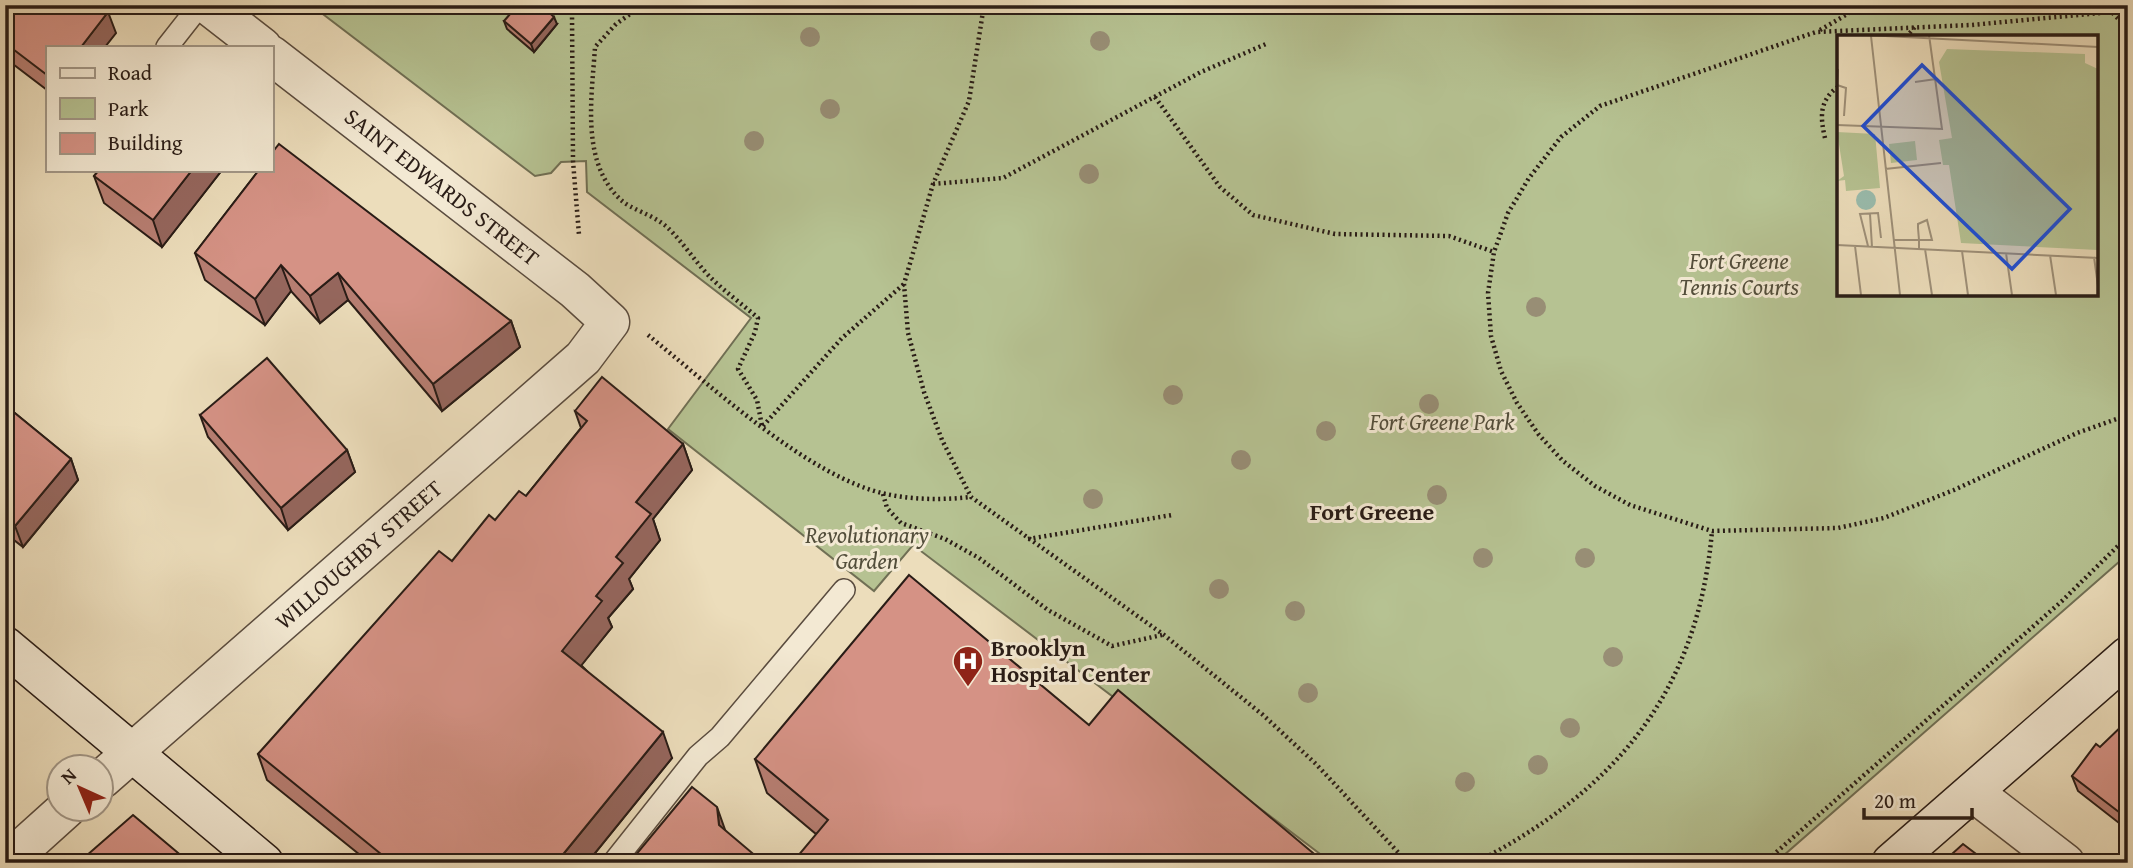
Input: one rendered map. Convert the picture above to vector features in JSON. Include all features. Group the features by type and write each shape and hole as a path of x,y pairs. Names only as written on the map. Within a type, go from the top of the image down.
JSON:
{"street":[{"path":"208,5 261,46"},
{"name":"SAINT EDWARDS STREET","path":"273,57 575,290 610,322"},
{"name":"WILLOUGHBY STREET","path":"116,766 583,358 610,322"},
{"path":"5,646 264,863"},
{"path":"1891,863 2128,656"},
{"path":"1973,792 2065,863"},
{"path":"6,863 51,822"}],"lane":[{"path":"168,46 200,5"},
{"path":"613,863 698,756 720,737 844,590"}],"path":[{"path":"563,5 572,13 573,161 579,235"},
{"path":"643,5 616,23 595,47 592,122 595,159 607,186 615,195 624,203 649,213 668,228 709,275 758,318 755,332 738,369 757,400 762,426"},
{"path":"984,5 969,101 933,184 904,284 908,333 924,392 942,440 971,497 1164,635 1263,715 1324,773 1408,863"},
{"path":"1863,5 1816,32 1600,106 1561,137 1529,178 1508,213 1494,252 1488,293 1491,336 1501,371 1517,403 1539,435 1563,461 1595,486 1630,505 1712,531 1827,529 1884,518 1954,490 2077,433 2128,415"},
{"path":"2105,5 2128,29"},
{"path":"1816,32 2111,12"},
{"path":"1908,35 1915,27"},
{"path":"933,184 1003,178 1201,72 1266,44"},
{"path":"1825,138 1820,117 1823,104 1837,88"},
{"path":"1155,97 1220,187 1253,215 1335,234 1449,236 1494,252"},
{"path":"762,426 842,338 904,284"},
{"path":"648,335 782,442 837,474 883,494 936,499 971,497"},
{"path":"883,494 887,509 901,523 945,539 979,558 1048,610 1112,646 1164,635"},
{"path":"1027,539 1172,515"},
{"path":"1475,863 1561,812 1595,785 1628,749 1662,702 1684,656 1699,608 1712,531"},
{"path":"1765,863 2062,601 2128,536"}],"green space":[{"name":"Fort Greene Park","path":"311,5 2128,5 2128,554 1775,863 1332,863 913,545 874,591 668,429 751,318 587,192 586,161 561,162 551,173 535,176"}],"building":[{"path":"5,5 100,5 108,12 82,46 46,46 46,74 5,43"},
{"path":"518,5 541,5 554,17 531,44 504,21"},
{"path":"279,144 511,321 433,384 338,273 310,296 281,265 255,299 195,253 257,172 273,172 273,152"},
{"path":"97,172 190,172 153,220 94,176"},
{"path":"267,358 347,450 281,508 200,415"},
{"path":"602,377 683,444 636,502 651,514 616,557 623,563 596,596 602,601 562,651 663,732 556,863 392,863 258,754 439,551 452,561 489,515 495,520 519,491 526,496 587,421 575,411"},
{"path":"5,405 71,459 15,526 5,518"},
{"name":"Brooklyn Hospital Center","path":"909,575 1089,725 1118,690 1325,863 792,863 828,820 755,759"},
{"path":"2128,720 2128,819 2072,776 2096,744 2100,747"},
{"path":"692,787 717,807 719,825 764,863 629,863"},
{"path":"133,815 190,863 78,863"},
{"path":"1963,844 1988,863 1942,863"}],"place":[{"name":"Brooklyn Hospital Center","path":"968,688"}],"district":[{"name":"Fort Greene","path":"1372,512"}],"park label":[{"name":"Fort Greene Tennis Courts","path":"1739,274"},
{"name":"Revolutionary Garden","path":"867,548"}]}
